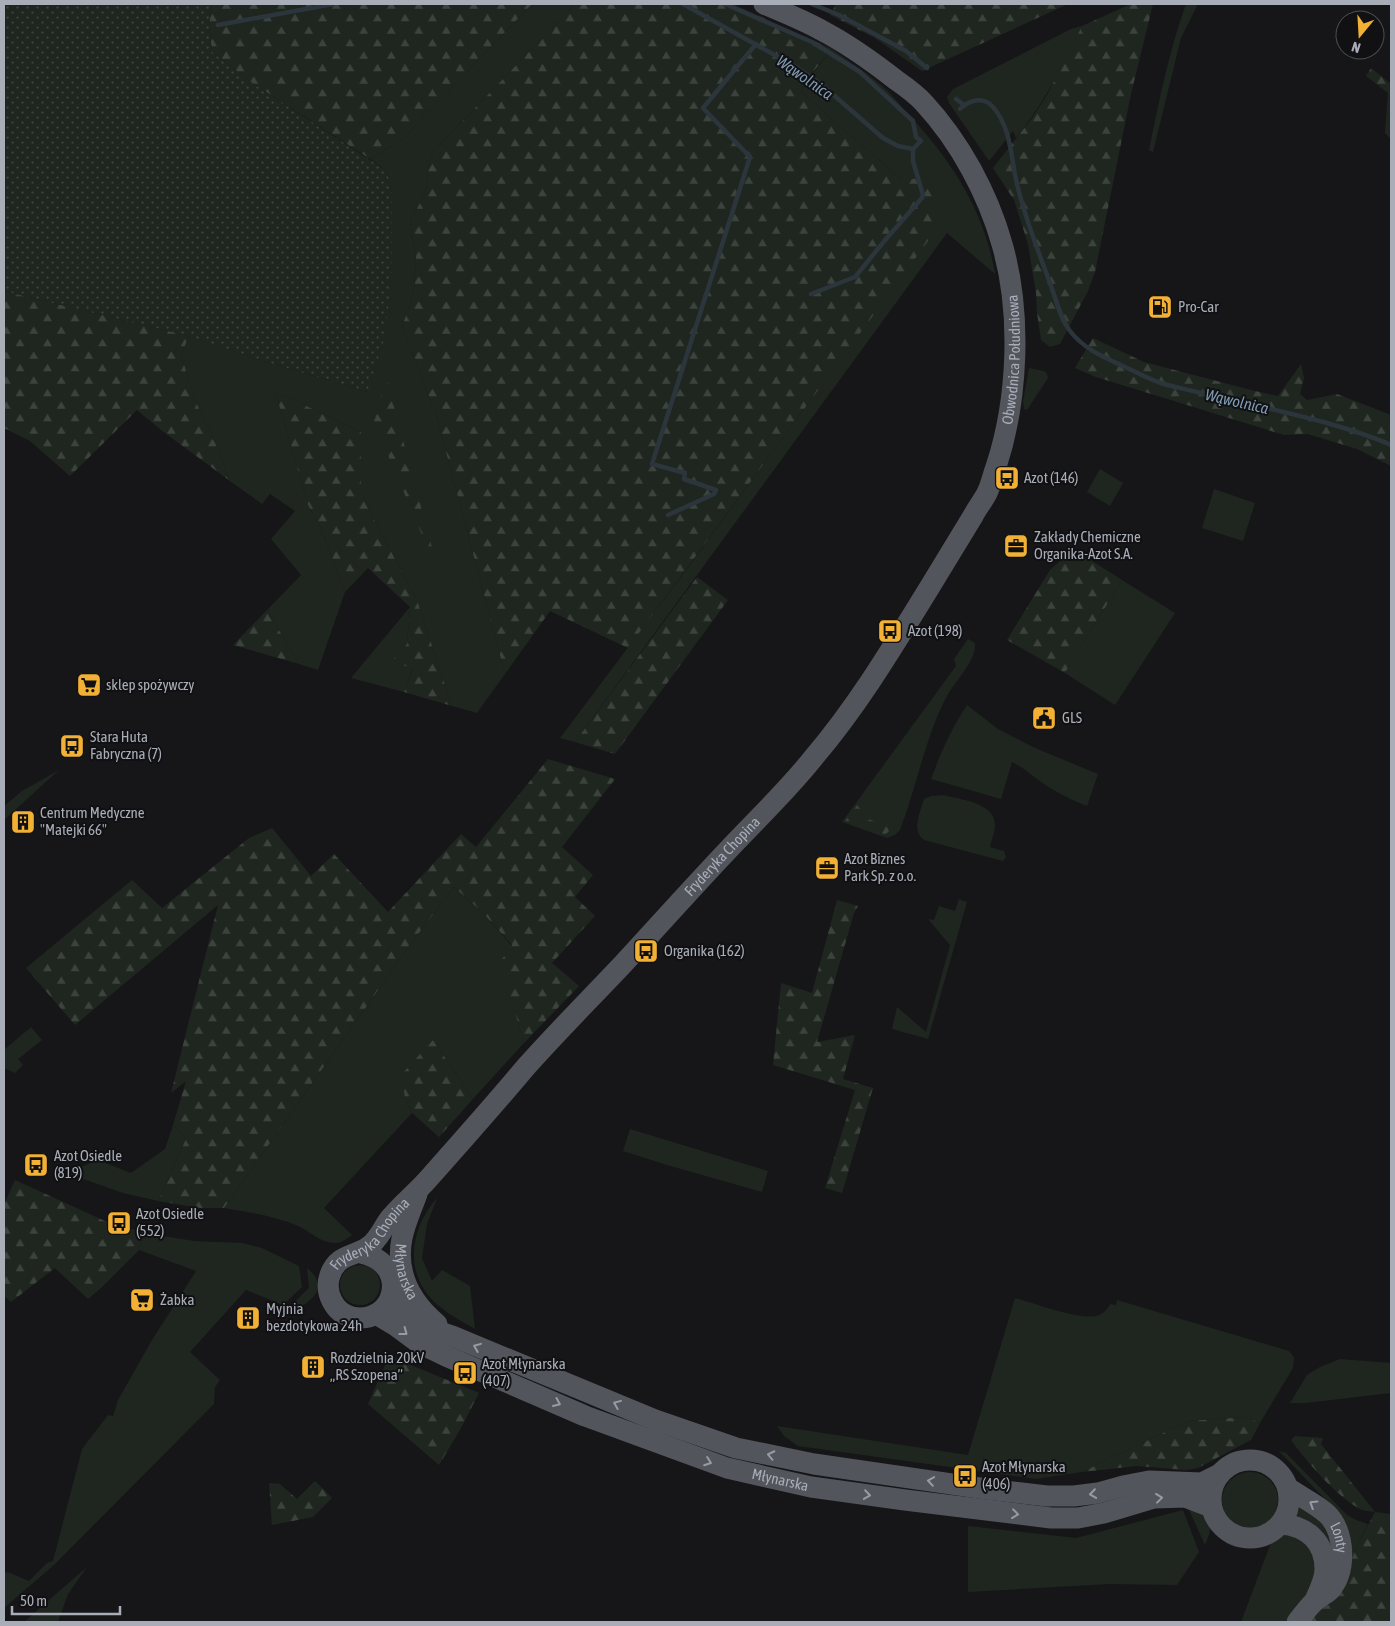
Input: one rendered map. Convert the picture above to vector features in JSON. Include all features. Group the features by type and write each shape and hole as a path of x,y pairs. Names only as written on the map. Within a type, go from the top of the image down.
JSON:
{"main road":[{"name":"Obwodnica Południowa","path":"764,4 821,30 876,64 921,100 943,126 964,158 997,225 1006,258 1012,292 1014,322 1013,376 1008,423 987,493"},
{"name":"Fryderyka Chopina","path":"376,1314 366,1318 354,1317 344,1314 335,1307 330,1299 328,1290 328,1280 332,1269 348,1255 361,1253 375,1243 389,1218 418,1191 537,1055 732,846 791,786 859,700 987,493"},
{"name":"Fryderyka Chopina","path":"383,1262 395,1232 418,1191"},
{"name":"Młynarska","path":"418,1191 402,1239 401,1262 404,1278 415,1303 426,1315 452,1336"},
{"name":"Młynarska","path":"361,1253 373,1256 383,1262 392,1278 393,1288 391,1297 376,1314 419,1343 585,1416 728,1468 811,1487 1051,1518 1078,1518 1104,1513 1154,1498 1185,1497 1211,1507"},
{"name":"Młynarska","path":"391,1297 405,1315 424,1327 452,1336 677,1428 736,1448 814,1464 1047,1496 1074,1496 1098,1493 1149,1481 1202,1484 1220,1474"},
{"path":"1247,1460 1260,1461 1279,1472 1288,1488 1290,1500 1286,1515 1281,1524 1270,1533 1256,1538 1242,1538 1226,1530 1216,1518 1211,1507 1211,1494 1220,1474 1232,1464 1247,1460"},
{"name":"Lonty","path":"1288,1488 1328,1514 1335,1525 1340,1541 1342,1562 1338,1577 1330,1590 1315,1601 1298,1622"},
{"name":"Lonty","path":"1281,1524 1292,1524 1305,1530 1314,1537 1319,1545 1325,1570 1315,1601"}],"green space":[{"path":"4,4 212,4 209,25 212,52 248,80 387,171 392,194 392,270 385,337 367,392 188,336 4,291"},
{"path":"212,4 532,4 404,139 370,159 248,80 212,52 209,25"},
{"path":"532,4 575,4 433,152 428,166 426,192 410,221 416,258 414,288 402,326 437,418 505,674 477,713 452,706 417,600 361,492 361,432 275,391 308,505 321,528 345,592 318,670 299,664 267,610 301,575 271,539 295,511 270,494 262,504 230,481 216,444 196,402 181,355 189,336 257,359 367,392 392,270 392,194 387,171 370,159 404,139"},
{"path":"575,4 733,4 832,49 813,72 801,92 902,180 931,177 939,226 628,648 550,611 505,674 437,418 402,326 414,288 416,258 410,221 426,192 428,166 433,152"},
{"path":"836,4 1068,4 922,71 875,38 830,15"},
{"path":"1131,4 1153,4 1131,94 1095,272 1088,291 1060,344 1050,347 1041,340 1028,244 1014,200 993,168 1032,118 1047,95 1082,26"},
{"path":"1186,4 1198,4 1181,38 1153,152 1149,150 1169,58"},
{"path":"1082,26 1060,70 1036,111 1016,138 1013,131 989,161 949,103 947,97 953,89 1071,29"},
{"path":"832,49 885,88 923,130 951,167 974,207 990,251 995,274 947,233 575,742 560,738 815,394 902,180 801,92"},
{"path":"1371,68 1391,84 1391,139 1385,133 1388,93 1366,76"},
{"path":"4,291 189,336 181,355 196,402 216,444 230,481 137,410 70,476 30,441 4,428"},
{"path":"1093,338 1144,362 1278,396 1301,364 1304,378 1300,394 1307,400 1337,394 1391,415 1391,466 1357,449 1308,434 1284,435 1096,377 1075,368"},
{"path":"1029,368 1044,371 1048,378 1027,410 1024,409 1023,401"},
{"path":"386,377 440,577 374,422"},
{"path":"275,391 361,432 361,492 417,600 452,706 404,692 413,669 392,661 407,644 410,607 368,568 345,592 321,528 308,505"},
{"path":"1100,469 1123,483 1110,506 1087,492"},
{"path":"1214,489 1255,503 1243,541 1202,528"},
{"path":"1078,552 1122,580 1065,673 1007,640 1050,570 1067,555"},
{"path":"697,577 728,600 615,754 575,742"},
{"path":"1122,580 1175,613 1115,705 1065,673"},
{"path":"410,607 407,644 393,661 413,668 404,692 351,678"},
{"path":"267,610 299,664 233,645"},
{"path":"968,639 975,643 973,656 939,712 900,830 895,835 887,838 842,822 956,666 954,659"},
{"path":"967,705 998,729 1035,748 1098,774 1087,806 1052,789 1012,762 1001,799 931,779 947,741"},
{"path":"548,759 615,779 562,847 593,875 575,897 595,916 552,963 579,986 524,1043 500,962 512,945 482,912 454,887 412,942 224,1208 200,1208 158,1201 186,1139 173,1125 186,1081 171,1093 218,905 75,1025 26,968 132,880 162,908 249,838 272,828 311,876 334,854 388,912 461,834 476,847"},
{"path":"59,770 4,820 4,806 22,791"},
{"path":"943,795 984,807 990,813 994,819 995,828 990,847 1004,851 1006,857 1003,861 924,840 920,836 917,826 924,799"},
{"path":"857,805 868,819 876,822 881,818 889,823 891,829 885,835 845,821"},
{"path":"454,887 482,912 512,946 501,963 524,1043 473,1099 433,1040 405,1099 412,1113 324,1208 352,1235 344,1240 337,1243 330,1242 287,1222 224,1208 412,942"},
{"path":"959,899 967,902 928,1039 892,1029 897,1007 926,1032 950,945 928,919 934,920 939,906 955,911"},
{"path":"837,900 858,906 854,913 817,1042 855,1035 843,1079 873,1088 842,1193 825,1188 855,1090 773,1065 781,983 812,993"},
{"path":"31,1027 42,1040 18,1059 23,1065 15,1073 4,1068 4,1050"},
{"path":"433,1040 473,1099 439,1137 412,1113 405,1099 402,1074"},
{"path":"173,1125 186,1139 158,1201 123,1193 66,1173 98,1160 131,1173 165,1149"},
{"path":"630,1129 768,1171 762,1192 623,1151"},
{"path":"15,1180 105,1221 145,1233 139,1250 88,1299 55,1268 11,1302 4,1296 4,1204"},
{"path":"437,1198 427,1224 422,1258 432,1281 442,1270 470,1286 475,1329 435,1303 425,1291 415,1267 415,1243 418,1231 429,1208"},
{"path":"145,1233 194,1241 242,1243 262,1248 299,1266 302,1287 283,1305 246,1290 190,1352 220,1380 215,1387 214,1404 54,1565 4,1608 4,1572 29,1581 47,1563 53,1561 82,1449 108,1415 113,1416 118,1400 152,1340 196,1271 139,1250"},
{"path":"356,1265 364,1265 371,1268 377,1274 380,1285 377,1296 371,1302 364,1305 356,1305 349,1302 343,1296 340,1289 340,1281 343,1274 349,1268"},
{"path":"307,1268 315,1277 318,1285 316,1292 304,1305 278,1318 309,1288"},
{"path":"1015,1298 1078,1316 1088,1317 1100,1314 1110,1304 1116,1305 1117,1300 1289,1351 1294,1357 1293,1368 1260,1423 1246,1417 1188,1421 1082,1472 1036,1479 798,1446 784,1436 777,1426 968,1455"},
{"path":"389,1356 479,1393 439,1465 368,1404"},
{"path":"1340,1359 1391,1363 1391,1393 1306,1403 1290,1403 1307,1375 1320,1367"},
{"path":"1246,1417 1260,1423 1251,1440 1198,1468 1186,1470 1137,1466 1082,1472 1188,1421"},
{"path":"1295,1436 1323,1438 1321,1444 1375,1512 1360,1509 1341,1496 1291,1440"},
{"path":"1279,1451 1286,1453 1347,1515 1368,1524 1344,1577 1327,1506 1323,1497"},
{"path":"1244,1472 1256,1472 1270,1480 1278,1494 1276,1511 1270,1520 1256,1528 1244,1528 1234,1523 1227,1516 1222,1506 1222,1494 1227,1484 1234,1477"},
{"path":"315,1481 332,1498 313,1517 272,1525 269,1483 280,1484 297,1499"},
{"path":"1295,1502 1322,1519 1335,1549 1291,1515"},
{"path":"1188,1508 1207,1515 1210,1530 1205,1545"},
{"path":"1183,1510 1199,1552 1177,1585 1109,1584 968,1592 968,1526 1076,1538"},
{"path":"1375,1512 1391,1514 1391,1622 1309,1622 1344,1577 1358,1544"},
{"path":"1291,1531 1299,1533 1318,1560 1307,1599 1286,1622 1241,1622 1270,1545 1279,1536"},
{"path":"87,1567 68,1594 58,1622 24,1622"}],"waterway":[{"path":"218,25 333,4"},
{"name":"Wąwolnica","path":"683,4 796,67 822,85 883,138 898,146 913,149 921,141 916,137 913,121 860,72 812,42 725,4"},
{"path":"812,4 839,15 906,51 927,68"},
{"path":"668,515 714,494 716,490 684,479 685,473 652,464 750,157 703,108 756,44"},
{"path":"956,99 964,105"},
{"name":"Wąwolnica","path":"960,109 976,100 985,101 993,107 1003,122 1022,203 1031,231 1059,310 1070,331 1081,343 1101,356 1161,383 1327,423 1391,445"},
{"path":"811,294 855,277 922,198 923,195 913,161 913,149"}],"place":[{"name":"Pro-Car","path":"1160,307"},
{"name":"Azot (146)","path":"1007,478"},
{"name":"Zakłady Chemiczne Organika-Azot S.A.","path":"1016,546"},
{"name":"Azot (198)","path":"890,631"},
{"name":"sklep spożywczy","path":"89,685"},
{"name":"GLS","path":"1044,718"},
{"name":"Stara Huta Fabryczna (7)","path":"72,746"},
{"name":"Centrum Medyczne \"Matejki 66\"","path":"23,822"},
{"name":"Azot Biznes Park Sp. z o.o.","path":"827,868"},
{"name":"Organika (162)","path":"646,951"},
{"name":"Azot Osiedle (819)","path":"36,1165"},
{"name":"Azot Osiedle (552)","path":"119,1223"},
{"name":"Żabka","path":"142,1300"},
{"name":"Myjnia bezdotykowa 24h","path":"248,1318"},
{"name":"Rozdzielnia 20kV „RS Szopena”","path":"313,1367"},
{"name":"Azot Młynarska (407)","path":"465,1373"},
{"name":"Azot Młynarska (406)","path":"965,1476"}]}
